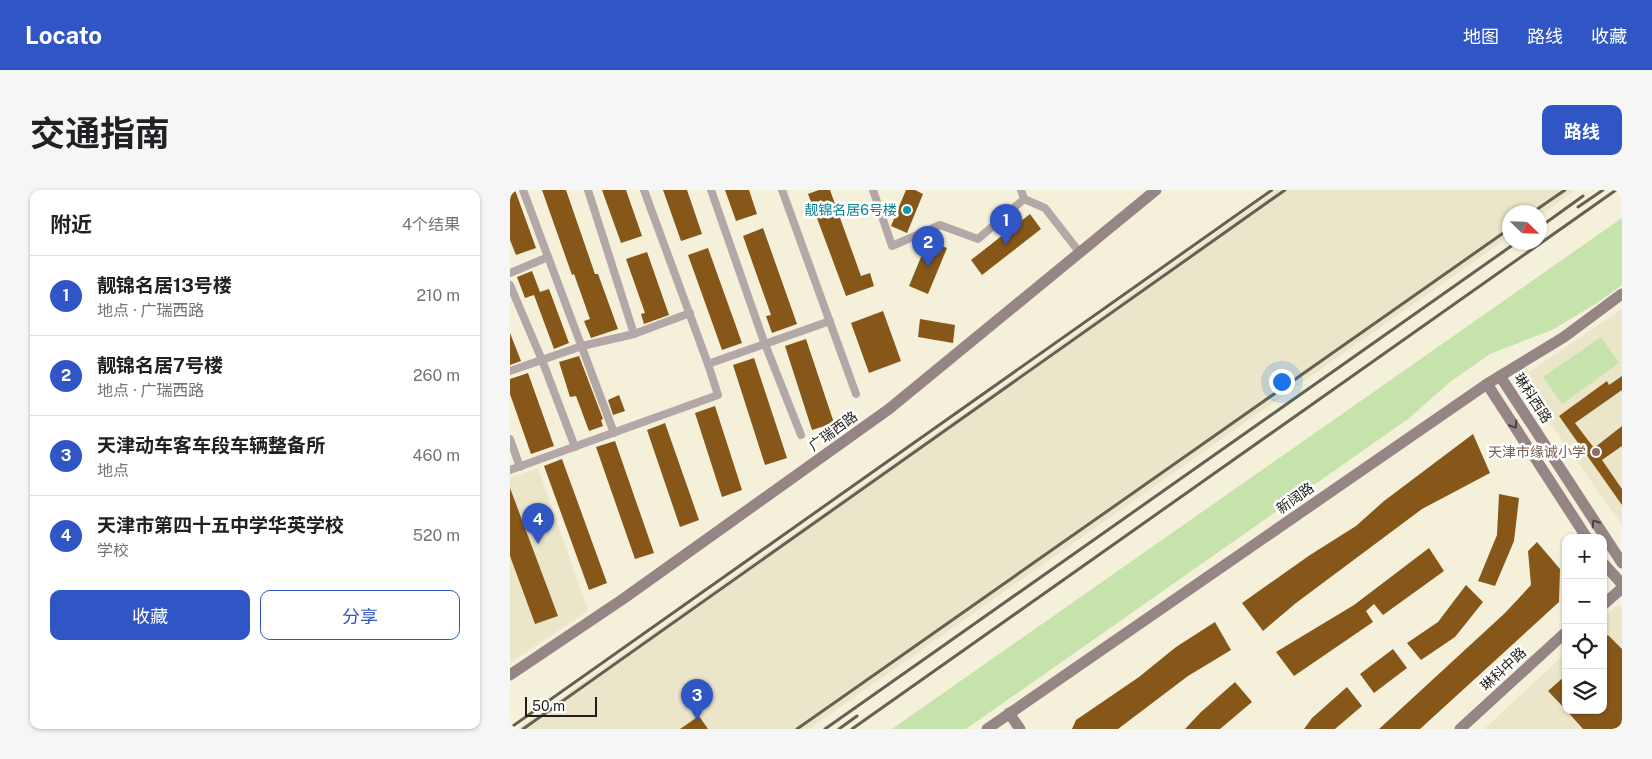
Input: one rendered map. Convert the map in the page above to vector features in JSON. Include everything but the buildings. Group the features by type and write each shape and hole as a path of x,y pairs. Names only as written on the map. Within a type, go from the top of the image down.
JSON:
{"street":[{"path":"523,190 614,433"},
{"path":"588,190 634,334"},
{"path":"510,470 718,395 690,313 644,190"},
{"path":"710,190 765,344 802,435"},
{"path":"782,190 856,394"},
{"path":"873,190 892,246 940,225 978,239 1024,199"},
{"path":"1021,190 1024,199 1045,208 1080,253"},
{"name":"广瑞西路","path":"510,675 623,599 889,409 1156,190"},
{"path":"510,273 548,257"},
{"path":"510,285 576,447"},
{"name":"新阔路","path":"987,729 1000,725 1009,714 1487,384 1564,337 1622,294"},
{"path":"510,371 582,346 634,334 690,313"},
{"path":"708,364 830,321"},
{"name":"琳科西路","path":"1500,376 1622,563"},
{"path":"1487,384 1584,534"},
{"path":"510,438 520,467"},
{"path":"1607,567 1622,584"},
{"path":"1607,595 1622,584"},
{"path":"1607,601 1622,584"},
{"name":"琳科中路","path":"1460,729 1562,636"},
{"name":"琳科中路","path":"1468,729 1562,644"},
{"path":"1009,714 1020,729"}],"shaded area":[{"path":"1276,190 1575,190 1547,211 1547,205 1502,205 1502,242 809,729 517,729 1004,385"},
{"name":"天津市缘诚小学","path":"1622,309 1622,525 1519,379"},
{"path":"538,468 588,611 510,663 510,478"},
{"path":"1618,605 1622,608 1622,729 1484,729 1562,657 1562,714 1607,714 1607,615"}],"green space":[{"path":"1622,218 1622,285 1597,303 1552,330 1490,354 1450,382 1408,419 966,729 892,729"},
{"path":"1601,337 1619,363 1562,404 1543,377"}],"railway":[{"path":"510,728 1272,190"},
{"path":"523,729 1285,190"},
{"path":"1543,205 1565,190"},
{"path":"1578,207 1603,190"},
{"path":"852,729 1616,190"},
{"path":"1547,222 1583,196"},
{"path":"797,729 1502,234"},
{"path":"825,729 1506,250"},
{"path":"839,729 857,716"}],"place":[{"name":"靓锦名居6号楼","path":"907,210"},
{"name":"靓锦名居13号楼","path":"1006,245"},
{"name":"靓锦名居7号楼","path":"928,267"},
{"name":"天津市缘诚小学","path":"1596,452"},
{"name":"天津市第四十五中学华英学校","path":"538,544"},
{"name":"天津动车客车段车辆整备所","path":"697,720"}]}
